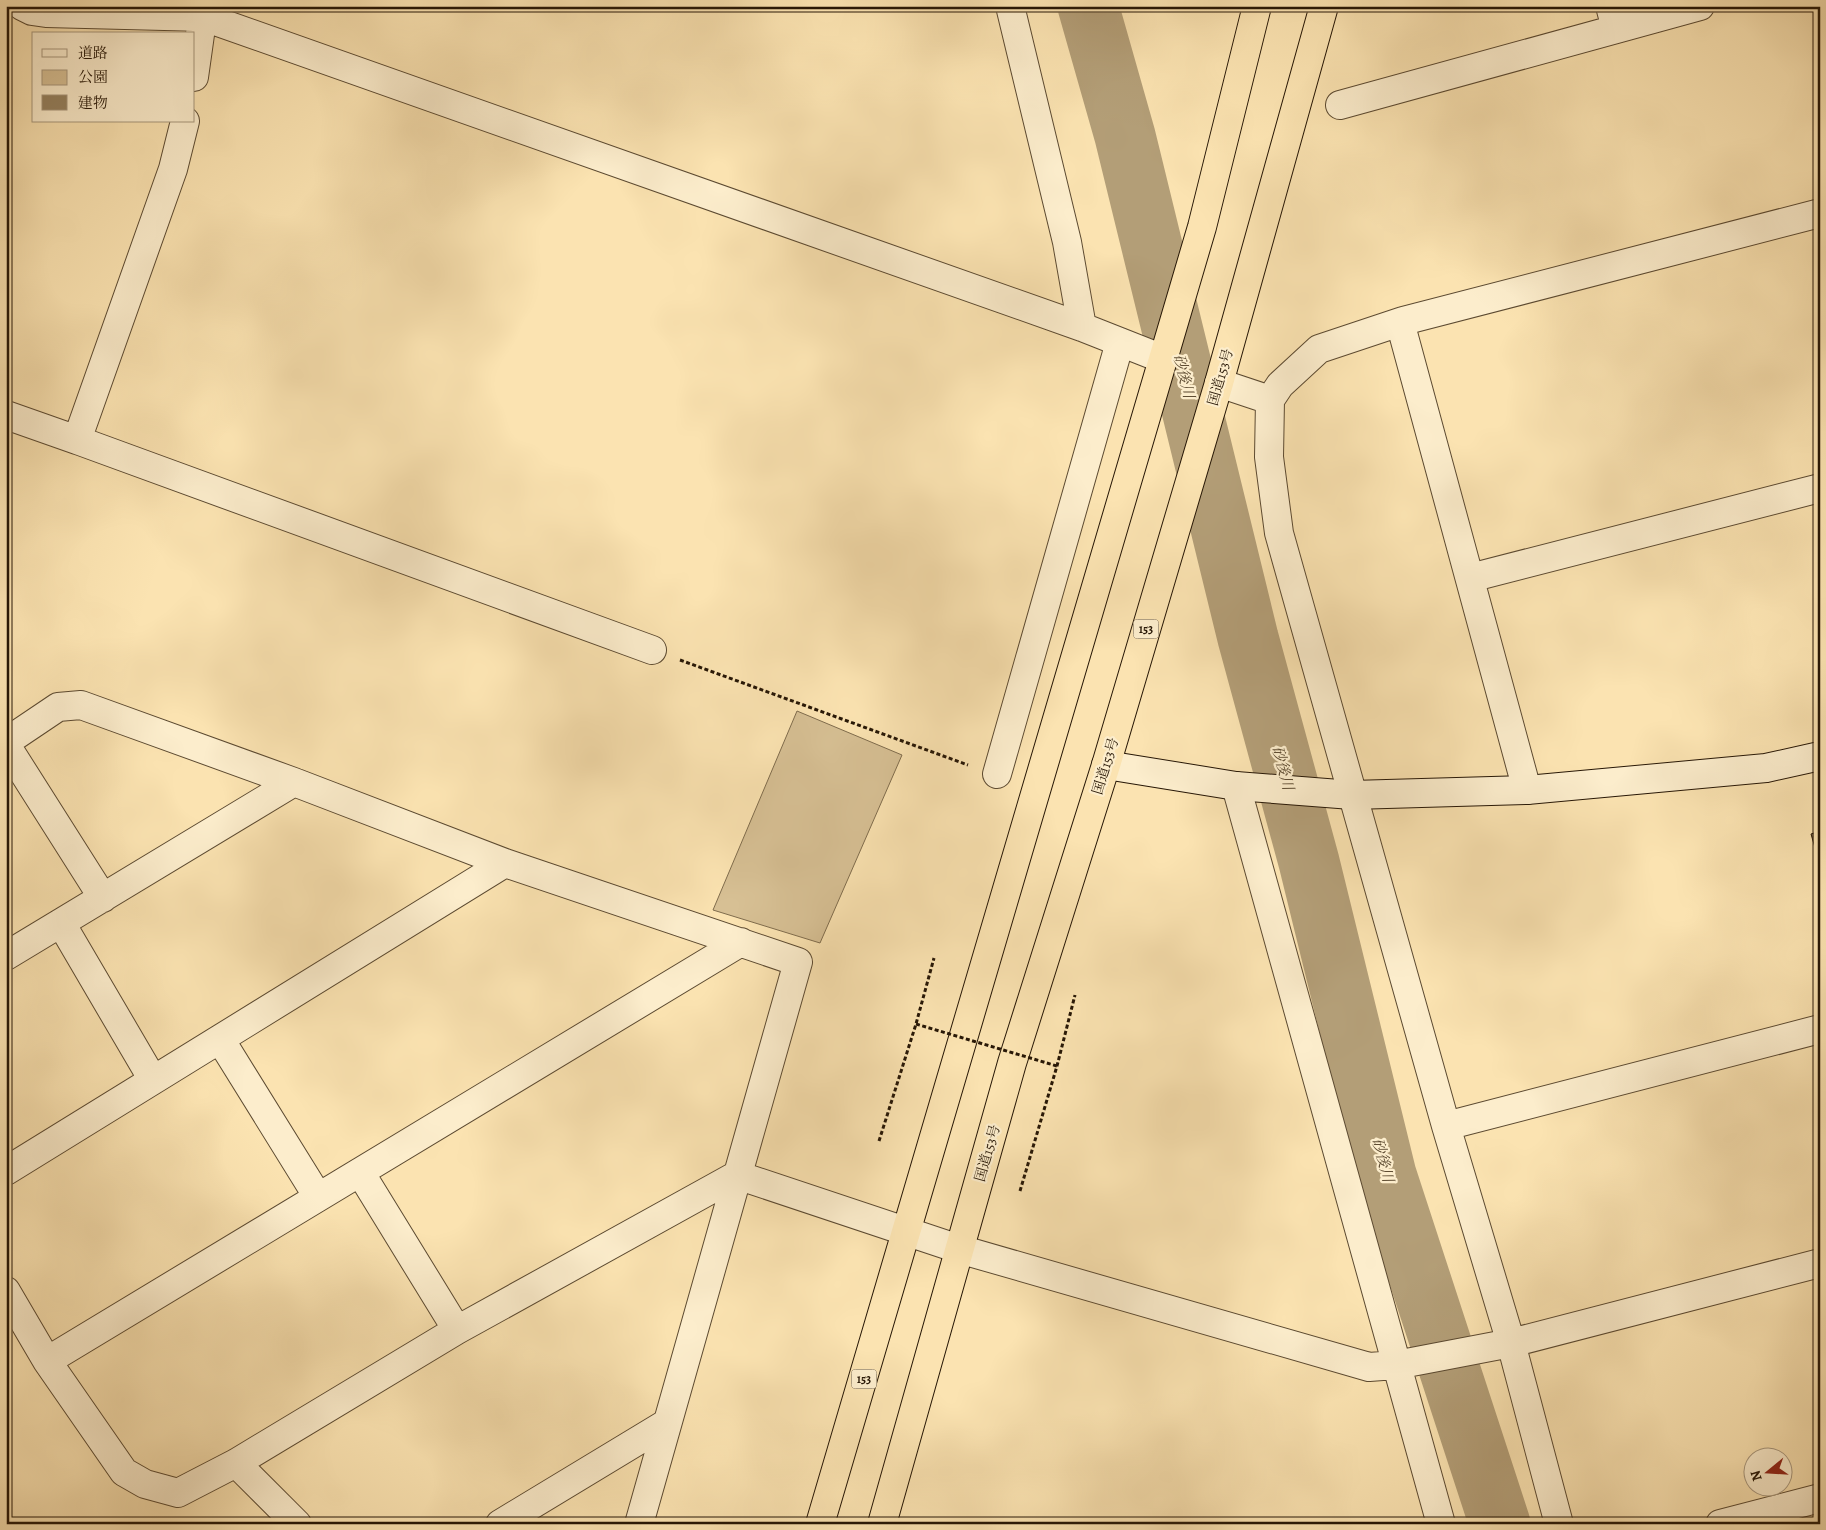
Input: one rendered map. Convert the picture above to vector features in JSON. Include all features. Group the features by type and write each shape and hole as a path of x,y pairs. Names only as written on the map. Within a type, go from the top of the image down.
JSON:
{"highway":[{"name":"153","path":"820,1524 1202,227 1257,6"},
{"name":"国道153号","path":"882,1524 1012,1063 1106,765 1219,383 1324,6"}],"street":[{"path":"22,6 32,12 46,13 204,12 1082,327 1163,360"},
{"path":"1010,6 1067,242 1082,327"},
{"path":"1340,105 1613,18 1700,6"},
{"path":"195,71 204,12"},
{"path":"77,440 173,169 185,122"},
{"path":"1559,1524 1511,1343 1446,1126 1279,533 1270,457 1270,400 1280,385 1319,349 1400,322 1820,213"},
{"path":"1400,322 1527,790"},
{"path":"997,774 1120,342"},
{"path":"1219,383 1270,400"},
{"path":"6,415 652,650"},
{"path":"1470,578 1820,488"},
{"path":"103,898 6,744 58,708 81,705 294,782 505,863 798,962 639,1524"},
{"path":"1106,765 1236,786 1352,795 1527,790 1766,768 1820,756"},
{"path":"6,956 294,782"},
{"path":"1236,786 1441,1524"},
{"path":"6,1170 505,863"},
{"path":"61,923 152,1080"},
{"path":"47,1361 741,942"},
{"path":"1446,1126 1820,1029"},
{"path":"220,1039 318,1197"},
{"path":"360,1172 457,1330"},
{"path":"6,1291 47,1361 124,1472 145,1484 178,1493 236,1463 457,1330 737,1175 959,1249 1370,1367 1396,1365 1511,1343 1820,1263"},
{"path":"500,1524 667,1423"},
{"path":"236,1463 297,1524"},
{"path":"1720,1524 1820,1498"}],"path":[{"path":"652,650 997,774"},
{"path":"879,1140 916,1024 934,958"},
{"path":"1020,1191 1057,1066 1075,995"},
{"path":"916,1024 1057,1066"}],"green space":[{"path":"797,711 902,755 820,943 713,910"}],"building":[{"path":"1820,831 1820,865 1811,834"}],"waterway":[{"name":"砂後川","path":"1088,6 1125,136 1248,638 1309,862 1386,1175 1500,1524"}]}
